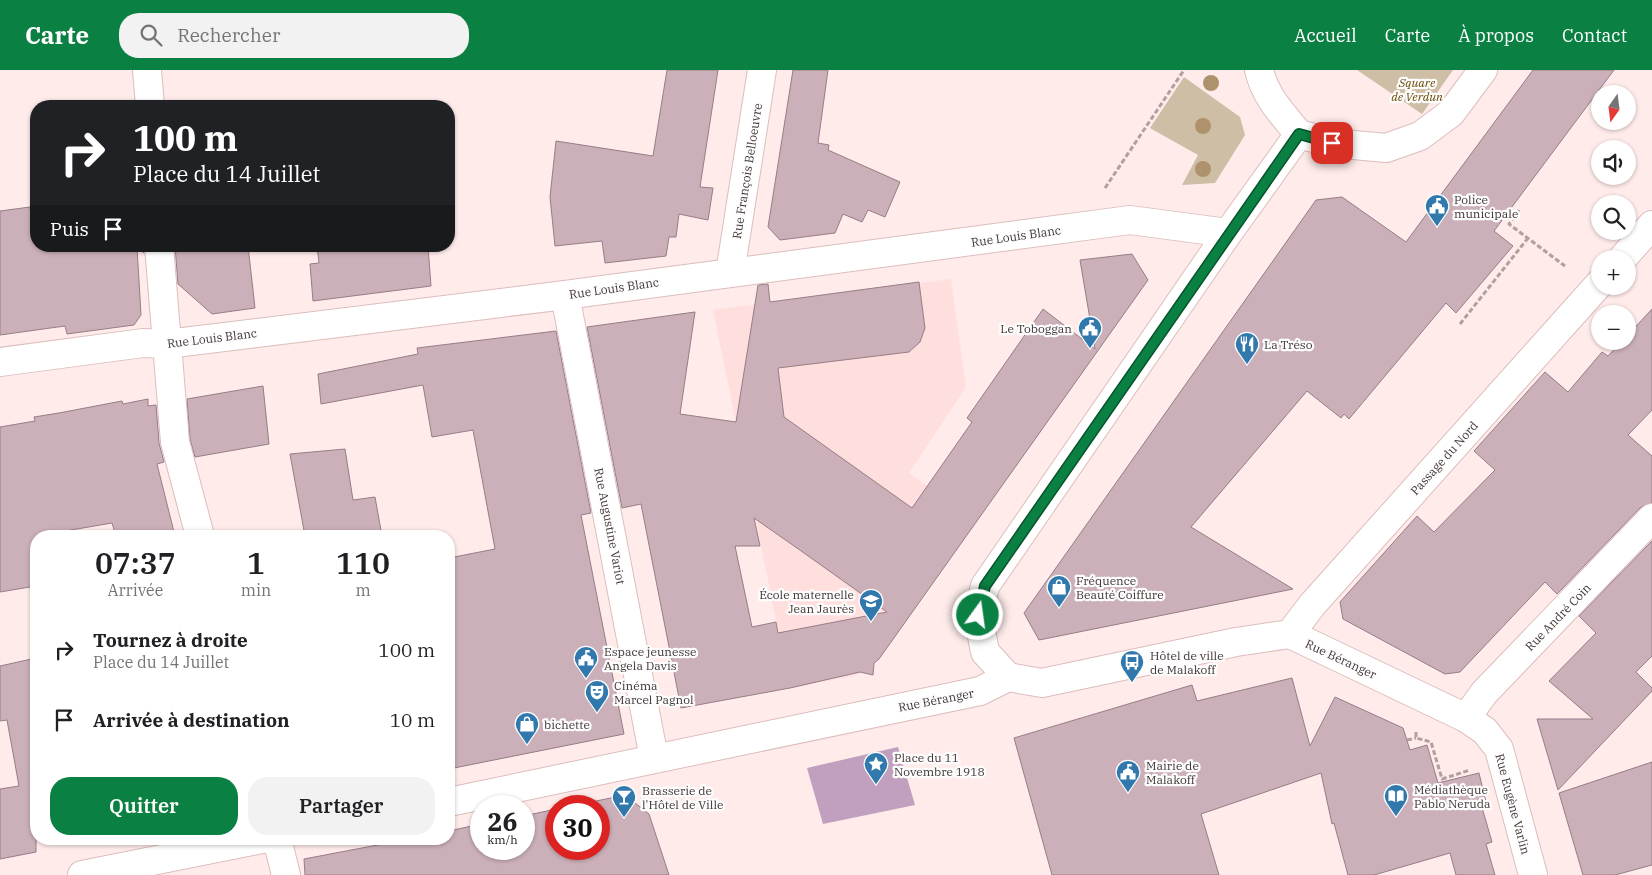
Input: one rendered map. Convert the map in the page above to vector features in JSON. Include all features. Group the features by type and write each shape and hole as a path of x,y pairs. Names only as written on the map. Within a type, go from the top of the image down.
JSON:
{"street":[{"path":"147,70 150,100"},
{"name":"Rue François Belloeuvre","path":"730,273 762,70"},
{"path":"1259,70 1262,84 1278,110 1299,134 1332,143 1386,148 1420,136 1451,113 1483,70"},
{"path":"1008,677 985,652 978,615 985,586 1228,233 1299,134"},
{"name":"Rue Louis Blanc","path":"0,362 143,343 167,344 565,295 1130,220 1228,233"},
{"path":"1630,250 1652,225"},
{"path":"159,252 175,442 198,530"},
{"name":"Passage du Nord","path":"1290,634 1319,598 1591,294"},
{"name":"Rue Augustine Variot","path":"565,295 654,758"},
{"name":"Rue André Coin","path":"1466,718 1484,693 1652,518"},
{"name":"Rue Béranger","path":"455,801 980,691 1008,677 1042,683 1236,642 1290,634 1466,718"},
{"name":"Rue Eugène Varlin","path":"1466,718 1485,731 1499,749 1533,875"},
{"path":"82,875 232,845"},
{"path":"278,845 286,875"}],"path":[{"path":"1104,189 1184,70"},
{"path":"1519,210 1509,224 1565,266"},
{"path":"1460,324 1528,238"},
{"path":"1416,730 1416,738"},
{"path":"1407,740 1416,738 1431,742 1442,779 1480,768"}],"shaded area":[{"path":"951,279 966,387 909,473 977,521 872,668 853,676 790,688 713,310"},
{"path":"898,747 915,805 823,824 807,768"}],"green space":[{"name":"Square de Verdun","path":"1357,70 1453,70 1422,114"},
{"path":"1184,77 1240,117 1245,135 1215,183 1182,185 1198,155 1150,128"}],"building":[{"path":"667,70 718,70 700,187 713,188 708,220 679,214 676,237 669,237 666,256 605,263 602,241 555,246 550,197 556,141 653,156"},
{"path":"793,70 828,70 818,143 829,145 828,150 900,182 885,217 868,210 862,222 843,214 835,233 780,240 768,227"},
{"path":"1533,70 1614,70 1603,85 1591,85 1591,101 1494,231 1513,246 1456,313 1446,303 1349,419 1344,414 1341,418 1307,391 1191,527 1293,589 1039,640 1024,613 1316,200 1342,197 1406,242"},
{"path":"30,207 30,252 137,252 141,315 134,325 67,334 65,326 0,335 0,211"},
{"path":"175,252 249,252 255,308 212,314 178,284"},
{"path":"318,252 428,252 431,286 313,301 310,264 319,263"},
{"path":"1132,254 1148,280 879,659 874,663 873,675 860,672 790,688 681,708 641,504 622,508 587,327 695,312 680,414 736,422 758,285 768,284 770,302 919,282 925,328 920,342 909,352 778,368 784,417 912,508 972,422 967,418 1043,309 1095,349 1080,260","holes":["754,518 887,612 778,633 776,622 752,627 735,546 760,546"]},
{"path":"1652,309 1652,410 1628,435 1652,456 1652,503 1641,507 1557,594 1545,582 1460,672 1445,674 1343,619 1340,602 1417,516 1434,532 1495,470 1474,451 1545,372 1568,392 1602,352 1608,356 1614,350 1636,350 1636,326"},
{"path":"556,331 591,513 581,515 624,734 455,768 455,557 495,549 473,430 432,437 423,385 321,404 318,374 418,354 417,348"},
{"path":"263,386 269,444 195,457 190,439 187,399"},
{"path":"148,399 148,406 156,405 159,443 164,462 157,464 174,530 114,530 112,523 71,530 30,530 30,587 0,592 0,427 35,421 34,417 122,401 123,404"},
{"path":"345,449 353,500 375,497 381,530 304,530 290,454"},
{"path":"1652,541 1652,656 1636,672 1652,688 1652,691 1558,790 1537,719 1593,719 1549,681 1596,633 1579,616"},
{"path":"30,659 30,845 36,845 36,852 0,859 0,789 19,786 7,720 0,721 0,666"},
{"path":"1292,678 1310,746 1335,697 1403,728 1410,750 1427,745 1438,783 1479,773 1486,802 1481,804 1492,842 1486,844 1495,875 1456,875 1450,853 1374,875 1348,875 1334,823 1332,824 1321,773 1201,814 1219,875 1052,875 1014,738 1192,685 1197,701"},
{"path":"1652,762 1652,865 1615,875 1583,875 1559,793"},
{"path":"625,795 649,814 669,875 305,875 304,859 378,845 455,845 455,830 470,826 470,860 535,860 535,814 545,811 545,860 610,860 610,798"}],"place":[{"name":"Police municipale","path":"1437,227"},
{"name":"Le Toboggan","path":"1090,349"},
{"name":"La Tréso","path":"1247,365"},
{"name":"Fréquence Beauté Coiffure","path":"1059,608"},
{"name":"École maternelle Jean Jaurès","path":"871,622"},
{"name":"Espace jeunesse Angela Davis","path":"586,679"},
{"name":"Hôtel de ville de Malakoff","path":"1132,683"},
{"name":"Cinéma Marcel Pagnol","path":"597,713"},
{"name":"bichette","path":"527,745"},
{"name":"Place du 11 Novembre 1918","path":"876,785"},
{"name":"Mairie de Malakoff","path":"1128,793"},
{"name":"Médiathèque Pablo Neruda","path":"1396,817"},
{"name":"Brasserie de l'Hôtel de Ville","path":"624,818"}],"route":[{"path":"978,615 985,586 1216,249 1299,134 1332,143"}]}
